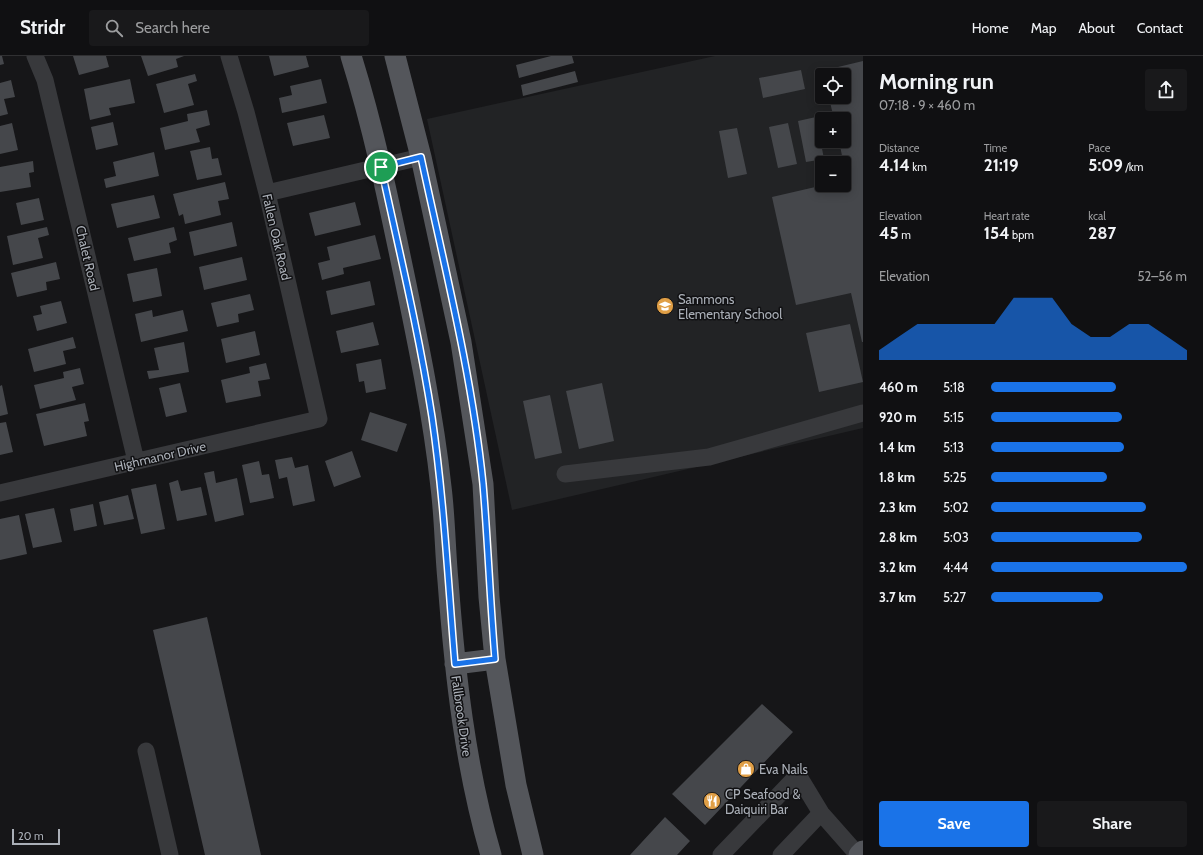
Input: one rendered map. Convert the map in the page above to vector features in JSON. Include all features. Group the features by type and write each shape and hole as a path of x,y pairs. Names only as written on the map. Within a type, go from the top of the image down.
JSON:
{"main road":[{"name":"Fallbrook Drive","path":"351,56 381,167 420,350 441,488 455,664 472,777 491,855"},
{"path":"395,56 421,157 461,342 474,417 483,484 489,597 495,659 516,785 533,855"},
{"path":"455,664 495,659"},
{"path":"858,855 863,851"}],"street":[{"name":"Chalet Road","path":"35,56 45,80 136,461"},
{"name":"Fallen Oak Road","path":"229,56 246,112 267,193 320,419"},
{"path":"267,193 421,157"},
{"path":"565,474 709,457 863,413"},
{"name":"Highmanor Drive","path":"0,493 320,419"},
{"path":"146,751 170,855"},
{"path":"721,855 798,775 821,814 858,855"},
{"path":"781,855 821,814"}],"shaded area":[{"name":"Sammons Elementary School","path":"715,56 863,56 863,428 512,510 427,119"}],"building":[{"path":"0,56 2,56 4,64 0,65"},
{"path":"73,56 106,56 109,67 79,75"},
{"path":"141,56 184,56 176,59 178,67 148,76"},
{"path":"269,56 306,56 309,67 274,76"},
{"path":"551,56 572,56 574,63 519,78 516,65"},
{"path":"863,61 863,342 851,293 796,305 772,197 815,187 815,192 851,192 851,156 842,156 840,148 851,148 851,112 832,112 830,104 851,104 851,68 838,67"},
{"path":"801,70 805,89 763,98 759,78"},
{"path":"575,71 578,82 523,96 521,85"},
{"path":"195,74 197,81 188,84 194,105 164,113 156,84"},
{"path":"130,79 135,103 109,108 111,115 90,120 84,89"},
{"path":"321,79 327,103 282,113 279,98 292,95 290,86"},
{"path":"11,80 15,97 4,99 8,114 0,116 0,83"},
{"path":"207,110 210,125 196,129 200,142 165,150 160,128 188,121 187,114"},
{"path":"324,115 330,138 293,146 287,123"},
{"path":"815,117 815,148 822,148 823,156 815,156 815,160 806,162 798,121"},
{"path":"113,122 118,145 96,150 91,127"},
{"path":"12,123 18,150 0,154 0,126"},
{"path":"788,123 797,164 778,168 769,127"},
{"path":"737,128 747,174 728,178 719,131"},
{"path":"210,147 212,159 218,158 222,175 197,180 190,151"},
{"path":"154,152 159,176 106,188 104,179 116,176 113,162"},
{"path":"33,161 34,172 29,173 31,187 0,192 0,167"},
{"path":"225,182 229,199 218,201 221,215 185,224 183,214 179,216 173,194"},
{"path":"154,195 160,218 117,228 111,204"},
{"path":"39,198 44,220 21,225 16,203"},
{"path":"355,202 361,225 315,236 309,213"},
{"path":"232,222 237,246 194,256 189,232"},
{"path":"47,227 49,235 38,238 43,258 13,265 7,236"},
{"path":"174,227 177,240 169,243 171,253 134,261 128,238"},
{"path":"375,235 381,259 343,268 344,274 322,280 318,263 330,260 327,247"},
{"path":"242,257 247,280 204,290 199,267"},
{"path":"56,262 60,279 46,282 47,290 17,297 11,273"},
{"path":"157,268 162,296 133,302 127,274"},
{"path":"370,281 375,305 331,315 326,291"},
{"path":"250,294 254,310 238,314 239,322 217,327 211,303"},
{"path":"61,301 67,323 37,331 33,316 42,314 40,306"},
{"path":"152,310 153,317 183,310 188,331 141,342 135,314"},
{"path":"373,322 379,345 341,353 336,331"},
{"path":"850,324 863,382 819,392 806,333"},
{"path":"255,331 260,355 226,363 221,339"},
{"path":"73,337 76,348 63,351 66,364 34,372 28,349"},
{"path":"184,342 189,372 149,379 147,371 159,370 154,348"},
{"path":"381,359 386,389 366,393 364,381 359,382 356,364"},
{"path":"266,363 270,379 258,381 261,396 226,403 221,380 250,373 249,367"},
{"path":"80,368 84,384 72,387 76,400 40,409 34,385 64,378 63,372"},
{"path":"180,383 187,412 166,417 159,388"},
{"path":"602,383 614,441 579,449 566,391"},
{"path":"2,385 8,414 0,416 0,386"},
{"path":"550,395 562,453 535,459 523,401"},
{"path":"85,403 89,421 84,422 87,436 44,446 36,414"},
{"path":"370,412 407,424 397,452 361,440"},
{"path":"6,422 13,452 0,455 0,423"},
{"path":"352,451 361,477 334,487 325,461"},
{"path":"292,457 295,468 308,465 315,501 293,506 287,477 279,479 275,460"},
{"path":"259,461 262,475 269,474 274,498 250,503 242,465"},
{"path":"214,471 216,483 237,478 244,515 215,522 204,473"},
{"path":"178,480 181,491 201,487 207,515 177,521 169,483"},
{"path":"156,484 165,529 141,534 131,489"},
{"path":"128,495 134,519 104,525 99,502"},
{"path":"93,504 97,526 74,531 70,509"},
{"path":"54,508 62,542 33,548 25,514"},
{"path":"19,515 27,554 0,560 0,519"},
{"path":"207,617 261,855 205,855 153,630"},
{"path":"762,704 793,732 705,825 672,794"},
{"path":"665,817 690,841 677,855 630,855"}],"place":[{"name":"Sammons Elementary School","path":"665,306"},
{"name":"Eva Nails","path":"746,769"},
{"name":"CP Seafood & Daiquiri Bar","path":"712,801"}],"route":[{"path":"421,157 461,342 472,409 483,484 489,597 495,659 455,664 441,488 431,416 420,350 381,167 421,157"}]}
